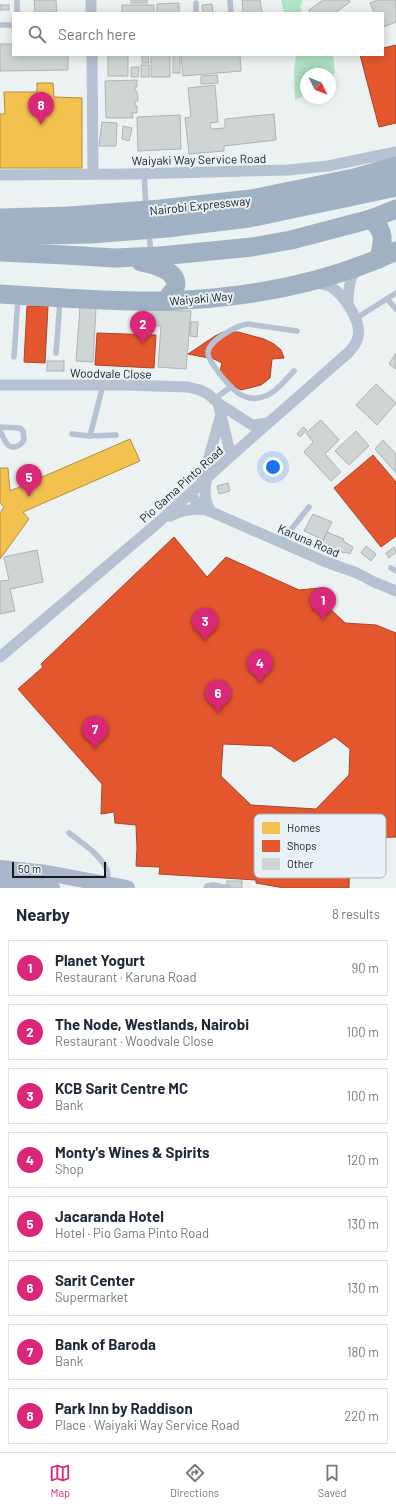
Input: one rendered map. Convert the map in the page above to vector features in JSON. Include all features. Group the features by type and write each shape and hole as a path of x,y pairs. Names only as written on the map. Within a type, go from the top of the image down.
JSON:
{"highway":[{"name":"Nairobi Expressway","path":"0,235 91,233 147,220 354,179 396,167"},
{"name":"Nairobi Expressway","path":"0,219 69,217 147,220 249,217 396,186"},
{"path":"0,252 115,258 152,257 252,247 291,240 371,219 396,209"},
{"path":"371,219 380,227 383,241 379,259"},
{"name":"Waiyaki Way","path":"9,295 60,298 165,300 221,297 266,291 309,282 360,267 396,251"},
{"path":"115,258 151,264 169,271 176,282 175,288 165,300"}],"main road":[{"path":"0,868 47,873 127,888"},
{"path":"0,884 30,884 52,888"}],"street":[{"path":"91,0 91,12"},
{"path":"92,56 93,174"},
{"name":"Waiyaki Way Service Road","path":"0,175 288,170 328,166 396,152"},
{"path":"348,304 350,285 354,274 360,267"},
{"name":"Pio Gama Pinto Road","path":"0,657 160,521 204,480 349,352 356,344 359,335 355,319 348,304 329,286 309,282"},
{"name":"Woodvale Close","path":"0,385 188,387 208,394 252,425 268,423"},
{"path":"216,401 231,456"},
{"path":"209,511 205,498 204,480 220,417"},
{"name":"Karuna Road","path":"190,494 198,503 209,511"},
{"name":"Karuna Road","path":"160,521 184,510 199,509 209,511 326,562 357,573 396,591"}],"lane":[{"path":"17,0 17,12"},
{"path":"230,0 231,12"},
{"path":"196,3 196,12"},
{"path":"0,25 12,25"},
{"path":"144,173 147,220 152,257"},
{"path":"355,319 396,293"},
{"path":"9,295 14,357"},
{"path":"56,353 60,298"},
{"path":"387,299 396,309"},
{"path":"294,371 270,394 258,398 244,396 231,387 210,360 208,354 214,342 233,328 247,324 297,331"},
{"path":"90,436 103,385"},
{"path":"216,401 231,387"},
{"path":"0,427 20,428 23,431 24,439 20,445 13,447 8,445 0,431"},
{"path":"72,434 90,436 116,435"},
{"path":"281,542 309,507"},
{"path":"69,833 88,847 99,859 107,870 109,885"},
{"path":"206,888 207,886 213,885 230,888"}],"green space":[{"path":"281,0 303,0 300,7 302,12 284,12"},
{"path":"296,56 333,56 334,68 300,68 300,98 295,100 294,70"}],"building: Homes":[{"path":"37,83 53,83 54,97 82,98 82,168 0,168 0,114 5,114 4,92 37,92"},
{"path":"130,439 140,461 23,512 29,519 0,559 0,513 4,507 0,503 0,468 8,468 10,491"}],"building: Shops":[{"path":"396,45 396,123 379,127 360,56 384,56 384,48"},
{"path":"27,306 48,306 45,363 24,362"},
{"path":"223,332 238,332 264,339 274,344 281,350 284,358 272,359 270,378 261,385 241,390 233,386 220,371 222,363 214,359 188,354"},
{"path":"97,333 156,335 154,368 95,365"},
{"path":"373,455 396,482 396,536 381,547 334,488"},
{"path":"174,537 207,577 226,557 299,590 320,588 321,600 345,623 376,625 396,633 396,837 386,837 386,814 254,814 254,878 349,878 349,888 284,888 256,883 256,880 159,874 160,867 136,866 136,825 115,823 114,812 101,814 102,784 18,689 43,667 41,664","holes":["335,737 350,749 349,775 316,809 251,805 221,776 223,744 271,746 294,762"]}],"building: Other":[{"path":"34,0 56,0 57,12 35,12"},
{"path":"131,0 147,0 147,3 131,3"},
{"path":"242,0 260,0 262,12 243,12"},
{"path":"323,0 349,0 350,2 336,12 310,12 309,10"},
{"path":"378,0 396,0 396,22 384,27 384,12 374,12 370,3"},
{"path":"179,3 179,12 157,12 157,4"},
{"path":"212,4 213,12 203,12 202,5"},
{"path":"0,5 9,5 9,10 0,10"},
{"path":"122,5 154,5 154,12 122,12"},
{"path":"0,44 12,44 12,56 68,56 68,70 0,71"},
{"path":"108,56 128,56 128,76 108,76"},
{"path":"142,56 148,56 149,63 142,63"},
{"path":"151,56 170,56 170,77 151,77"},
{"path":"173,56 180,56 180,73 173,73"},
{"path":"181,56 240,56 241,71 183,76"},
{"path":"141,65 149,65 149,77 141,77"},
{"path":"131,67 139,67 138,77 131,77"},
{"path":"217,75 218,83 201,84 201,76"},
{"path":"137,80 137,87 135,87 135,91 137,91 138,101 135,101 135,106 137,106 137,113 132,113 133,118 106,118 105,81"},
{"path":"215,85 218,122 210,123 211,129 225,128 225,119 274,114 276,140 224,146 224,151 189,154 185,118 191,117 188,88"},
{"path":"180,115 181,149 138,151 137,117"},
{"path":"102,122 117,123 116,146 99,146"},
{"path":"123,126 132,128 129,141 122,139"},
{"path":"80,307 96,308 93,362 76,361"},
{"path":"138,310 191,311 186,369 158,367 161,326 137,325"},
{"path":"191,322 198,322 197,337 190,336"},
{"path":"396,353 396,369 389,364"},
{"path":"47,361 64,361 64,371 47,371"},
{"path":"376,384 396,403 377,425 356,405"},
{"path":"321,420 339,440 325,454 341,472 331,481 304,452 313,442 306,433"},
{"path":"303,427 307,430 300,437 297,434"},
{"path":"356,431 369,446 349,465 335,451"},
{"path":"383,440 396,454 396,473 375,449"},
{"path":"228,483 230,491 219,494 217,486"},
{"path":"313,514 332,522 323,540 304,531"},
{"path":"327,532 344,539 343,541 353,547 350,554 344,553 322,543"},
{"path":"366,546 376,554 371,561 361,553"},
{"path":"394,547 396,552 389,558 386,553"},
{"path":"37,550 43,582 10,589 15,611 0,614 0,581 9,580 4,557"},
{"path":"227,881 242,881 242,888 227,888"}],"place":[{"name":"Park Inn by Raddison","path":"41,125"},
{"name":"The Node, Westlands, Nairobi","path":"143,344"},
{"name":"Jacaranda Hotel","path":"29,497"},
{"name":"Planet Yogurt","path":"323,620"},
{"name":"KCB Sarit Centre MC","path":"205,641"},
{"name":"Monty's Wines & Spirits","path":"260,683"},
{"name":"Sarit Center","path":"218,713"},
{"name":"Bank of Baroda","path":"95,749"}]}
